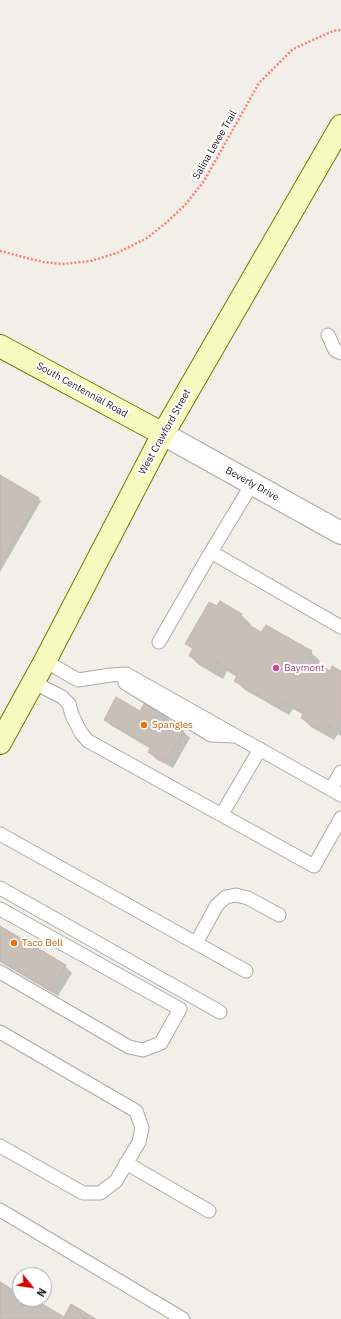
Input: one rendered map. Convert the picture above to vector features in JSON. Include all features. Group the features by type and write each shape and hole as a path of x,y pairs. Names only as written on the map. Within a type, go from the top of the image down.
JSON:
{"main road":[{"name":"West Crawford Street","path":"0,743 45,661 163,434 341,126"},
{"name":"South Centennial Road","path":"0,346 163,434"}],"street":[{"name":"Beverly Drive","path":"163,434 341,533"}],"lane":[{"path":"328,335 336,350 341,354"},
{"path":"159,642 252,484"},
{"path":"211,552 341,627"},
{"path":"45,661 78,680 111,675 211,735 237,736 336,792 341,772"},
{"path":"33,682 62,697 69,704 72,715 81,733 88,741 314,866 341,818"},
{"path":"222,814 260,749"},
{"path":"0,834 246,971"},
{"path":"0,888 220,1012"},
{"path":"196,943 217,905 226,897 236,895 248,898 279,915"},
{"path":"0,910 180,1010"},
{"path":"0,972 129,1047 143,1050 161,1043 190,994"},
{"path":"0,1032 136,1111 142,1128 139,1142 116,1181 100,1193 83,1193 0,1146"},
{"path":"126,1163 209,1211"},
{"path":"0,1210 183,1319"}],"path":[{"name":"Salina Levee Trail","path":"0,251 43,262 63,264 91,261 117,253 147,238 185,205 204,181 259,82 293,50 333,32 341,30"}],"building":[{"path":"0,475 39,498 0,565"},
{"name":"Baymont","path":"220,601 242,614 239,619 261,632 266,625 312,651 308,658 330,671 332,666 341,671 341,720 335,730 328,726 324,732 301,718 304,712 283,700 279,707 234,681 238,674 217,662 213,670 189,656 193,648 185,644 209,602 217,606"},
{"name":"Spangles","path":"116,697 140,711 145,702 164,712 161,718 184,731 166,762 148,752 151,747 104,720"},
{"name":"Taco Bell","path":"0,926 66,965 51,990 0,960"},
{"path":"0,1282 12,1289 12,1307 47,1307 64,1317 71,1304 96,1319 0,1319"}],"place":[{"name":"Baymont","path":"276,668"},
{"name":"Spangles","path":"144,725"},
{"name":"Taco Bell","path":"14,943"}]}
